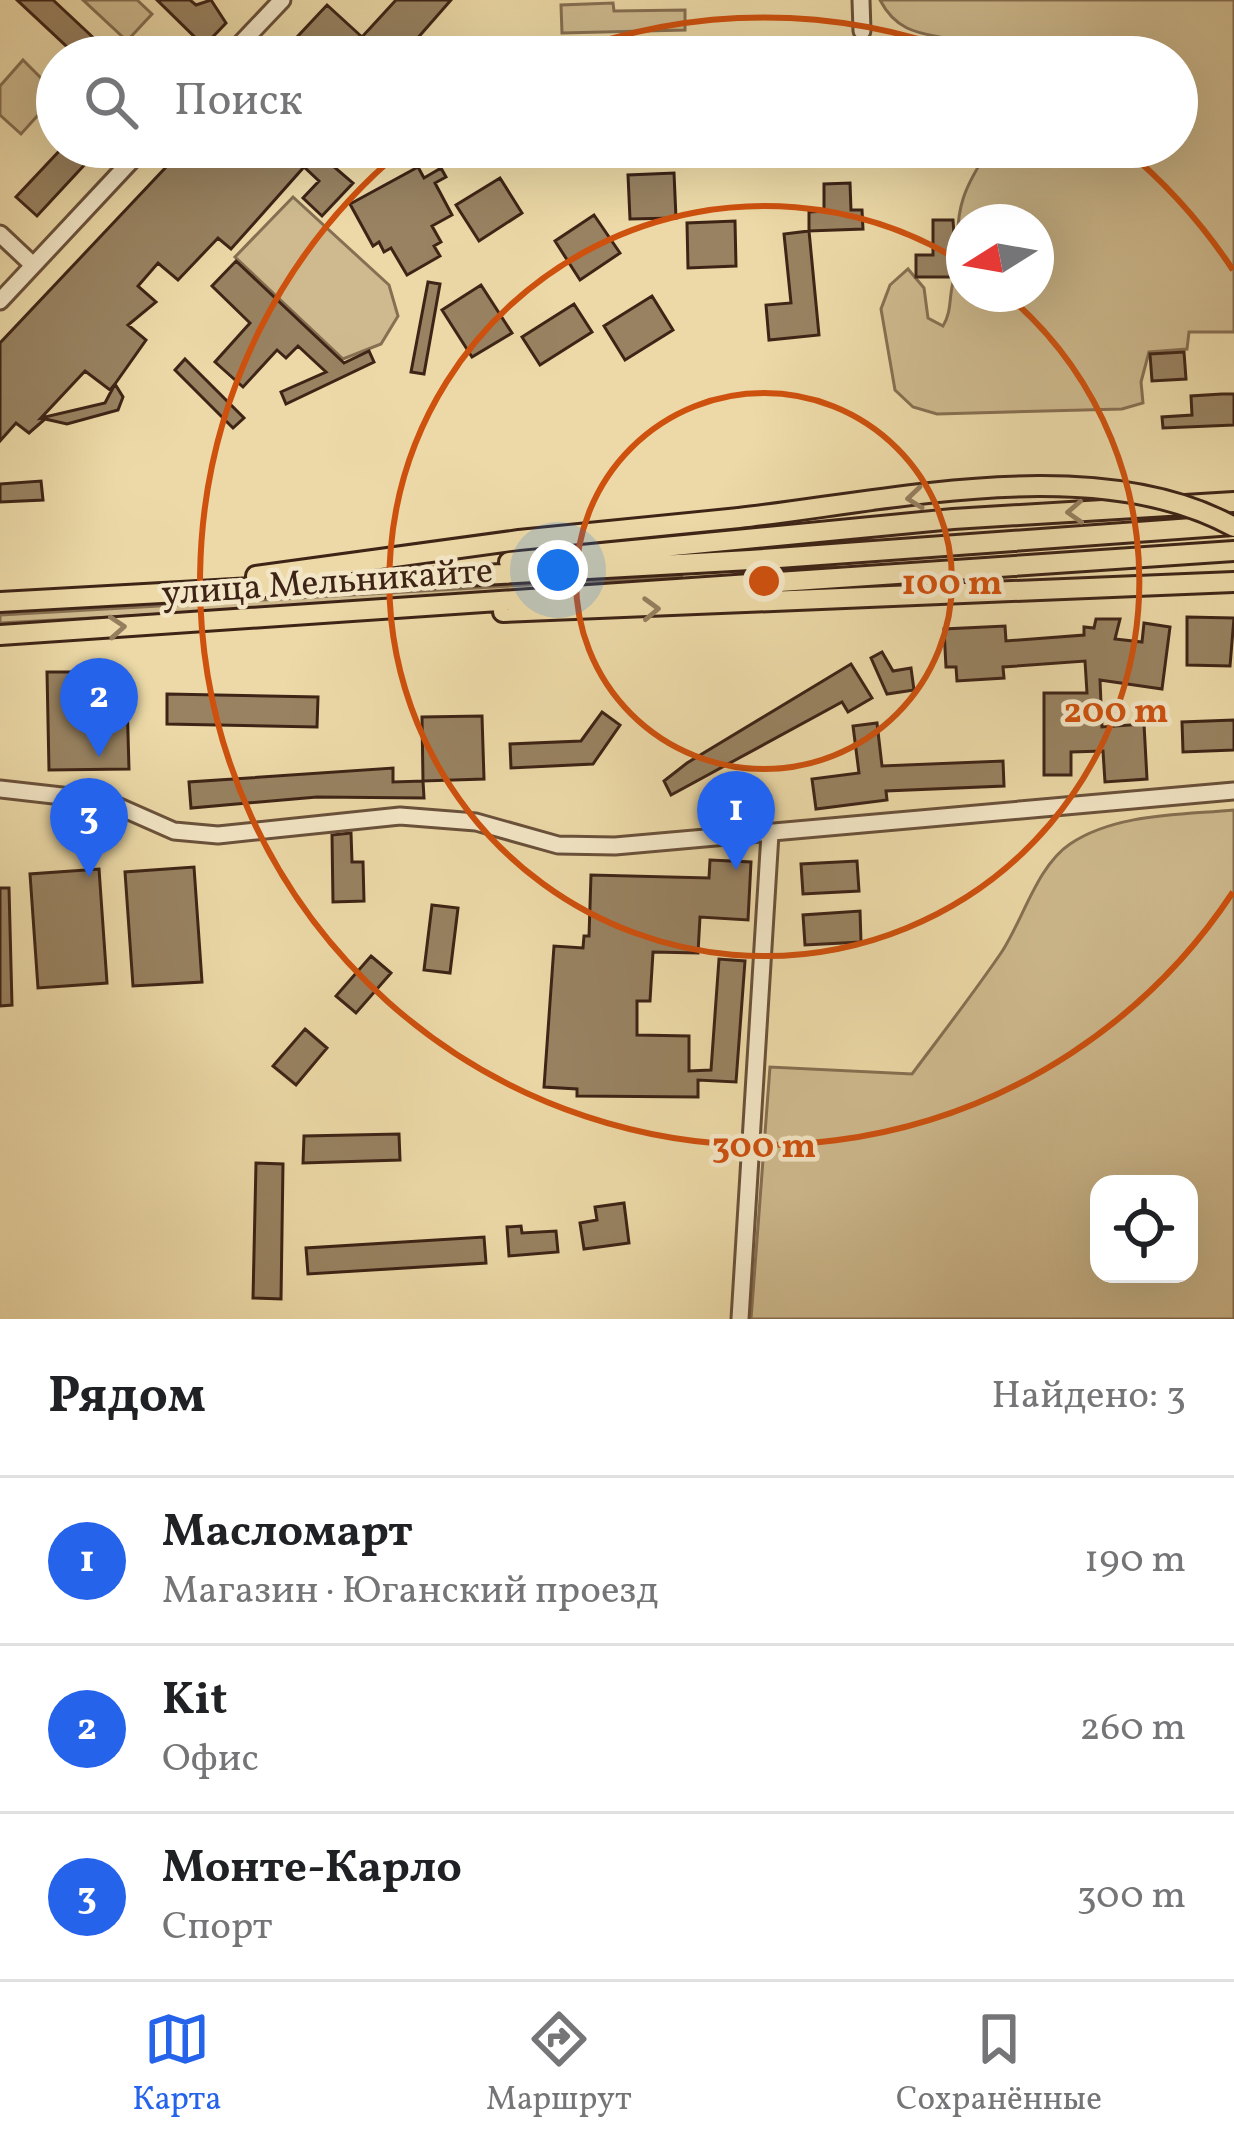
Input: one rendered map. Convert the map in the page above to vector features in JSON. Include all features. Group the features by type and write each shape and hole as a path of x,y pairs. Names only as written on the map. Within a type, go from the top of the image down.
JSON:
{"main road":[{"path":"187,590 320,565 1082,486 1163,496 1234,526"},
{"path":"405,578 541,557 953,519 1234,502"},
{"name":"улица Мельникайте","path":"0,602 750,560 1234,526"},
{"name":"улица Мельникайте","path":"0,635 752,580 1234,551"},
{"path":"408,608 610,610 1234,582"}],"street":[{"path":"861,0 862,31"},
{"path":"245,36 270,4"},
{"path":"0,301 124,168"},
{"path":"0,234 33,265"},
{"path":"0,789 106,801 174,831 218,835 400,816 476,822 558,844 615,846 1234,791"},
{"path":"740,1319 770,834"}],"shaded area":[{"path":"83,0 137,0 152,14 132,36 122,36"},
{"path":"880,0 1234,0 1234,332 1189,332 1187,349 1149,352 1141,382 1143,403 1122,409 937,414 913,407 895,390 881,309 890,285 908,269 924,288 928,318 943,326 948,312 1054,312 1054,204 962,204 978,168 1198,168 1198,36 935,36 903,26"},
{"path":"613,3 614,11 685,10 685,30 562,33 561,5"},
{"path":"23,60 36,73 36,117 21,134 0,115 0,86"},
{"path":"293,197 389,285 398,316 381,344 343,359 235,257"},
{"path":"683,576 363,603 0,623 0,615"},
{"path":"1234,810 1234,1319 751,1319 770,1067 912,1074 1001,953 1039,879 1058,854 1088,834 1150,817"}],"building":[{"path":"17,0 53,0 92,36 56,36"},
{"path":"157,0 190,0 196,5 211,0 226,23 214,36 194,36"},
{"path":"396,0 451,0 419,36 363,36"},
{"path":"327,5 361,36 298,36"},
{"path":"43,168 82,168 37,216 16,197"},
{"path":"165,168 303,168 231,249 218,238 178,280 158,263 138,286 156,302 128,325 146,340 115,384 123,397 118,410 67,424 45,419 29,433 16,423 0,441 0,343","holes":["85,371 110,390 115,384 105,403 41,418"]},
{"path":"305,168 336,168 353,183 322,216 303,198 319,181"},
{"path":"416,168 424,178 441,168 446,177 435,183 452,215 432,226 441,242 434,246 440,256 407,275 391,248 384,252 379,242 373,246 350,204"},
{"path":"674,173 676,218 630,219 628,175"},
{"path":"500,178 522,213 479,241 456,205"},
{"path":"850,183 851,210 862,210 863,229 809,231 809,212 824,211 824,184"},
{"path":"594,215 620,253 580,280 555,241"},
{"path":"933,220 946,220 946,277 916,277 916,255 933,255"},
{"path":"735,221 736,266 688,268 687,223"},
{"path":"809,231 819,335 769,340 766,305 791,303 784,234"},
{"path":"236,261 344,363 369,351 374,362 286,404 281,392 326,372 298,346 286,358 277,350 243,387 215,362 250,323 212,286"},
{"path":"428,282 440,284 424,374 411,372"},
{"path":"481,285 512,333 472,357 442,310"},
{"path":"652,296 673,330 625,360 604,326"},
{"path":"574,304 592,332 540,365 522,337"},
{"path":"1184,352 1186,379 1152,381 1150,354"},
{"path":"185,359 244,418 233,428 175,370"},
{"path":"1234,394 1234,425 1163,428 1162,417 1192,415 1191,396"},
{"path":"41,481 43,500 0,502 0,484"},
{"path":"1187,617 1234,618 1230,666 1187,665"},
{"path":"1096,619 1120,619 1115,639 1142,642 1144,623 1170,627 1162,689 1100,680 1102,727 1144,724 1147,779 1105,782 1103,751 1071,752 1071,775 1044,775 1044,693 1087,693 1085,661 1003,667 1004,678 957,681 956,667 946,667 944,629 1005,626 1006,641 1084,635 1084,627 1094,628"},
{"path":"882,652 893,671 911,668 914,690 887,694 871,658"},
{"path":"851,664 872,698 848,712 842,702 671,795 664,781 687,763"},
{"path":"47,672 73,672 74,699 127,698 129,769 49,770"},
{"path":"167,694 318,697 317,727 167,724"},
{"path":"602,712 620,725 593,764 511,768 510,744 581,741"},
{"path":"482,716 484,779 423,781 422,717"},
{"path":"1234,720 1234,750 1183,752 1182,722"},
{"path":"877,723 882,766 1003,761 1004,786 886,791 887,800 816,809 812,779 859,773 853,726"},
{"path":"393,768 393,782 423,781 424,798 317,797 191,808 189,782"},
{"path":"351,833 352,862 363,862 364,901 333,902 332,835"},
{"path":"710,860 751,862 748,920 700,917 698,953 653,952 650,1001 637,1001 637,1035 689,1036 689,1071 711,1070 719,959 745,961 736,1082 698,1080 698,1097 577,1096 577,1089 544,1087 554,946 583,948 584,936 589,936 591,875 709,878"},
{"path":"857,861 859,891 803,894 801,864"},
{"path":"194,867 202,982 133,986 125,872"},
{"path":"99,869 107,983 38,988 30,874"},
{"path":"0,888 9,888 12,1005 0,1006"},
{"path":"432,905 458,908 450,973 424,970"},
{"path":"860,911 861,942 805,945 803,915"},
{"path":"371,956 391,973 356,1013 336,996"},
{"path":"305,1029 327,1048 296,1085 273,1066"},
{"path":"399,1134 400,1160 303,1163 304,1136"},
{"path":"256,1163 283,1164 281,1299 253,1298"},
{"path":"624,1203 629,1243 584,1249 580,1223 597,1220 595,1207"},
{"path":"521,1226 522,1233 556,1231 558,1252 509,1256 507,1227"},
{"path":"484,1237 486,1263 308,1274 306,1248"}],"place":[{"name":"Kit","path":"99,757"},
{"name":"Масломарт","path":"736,870"},
{"name":"Монте-Карло","path":"89,877"}]}
